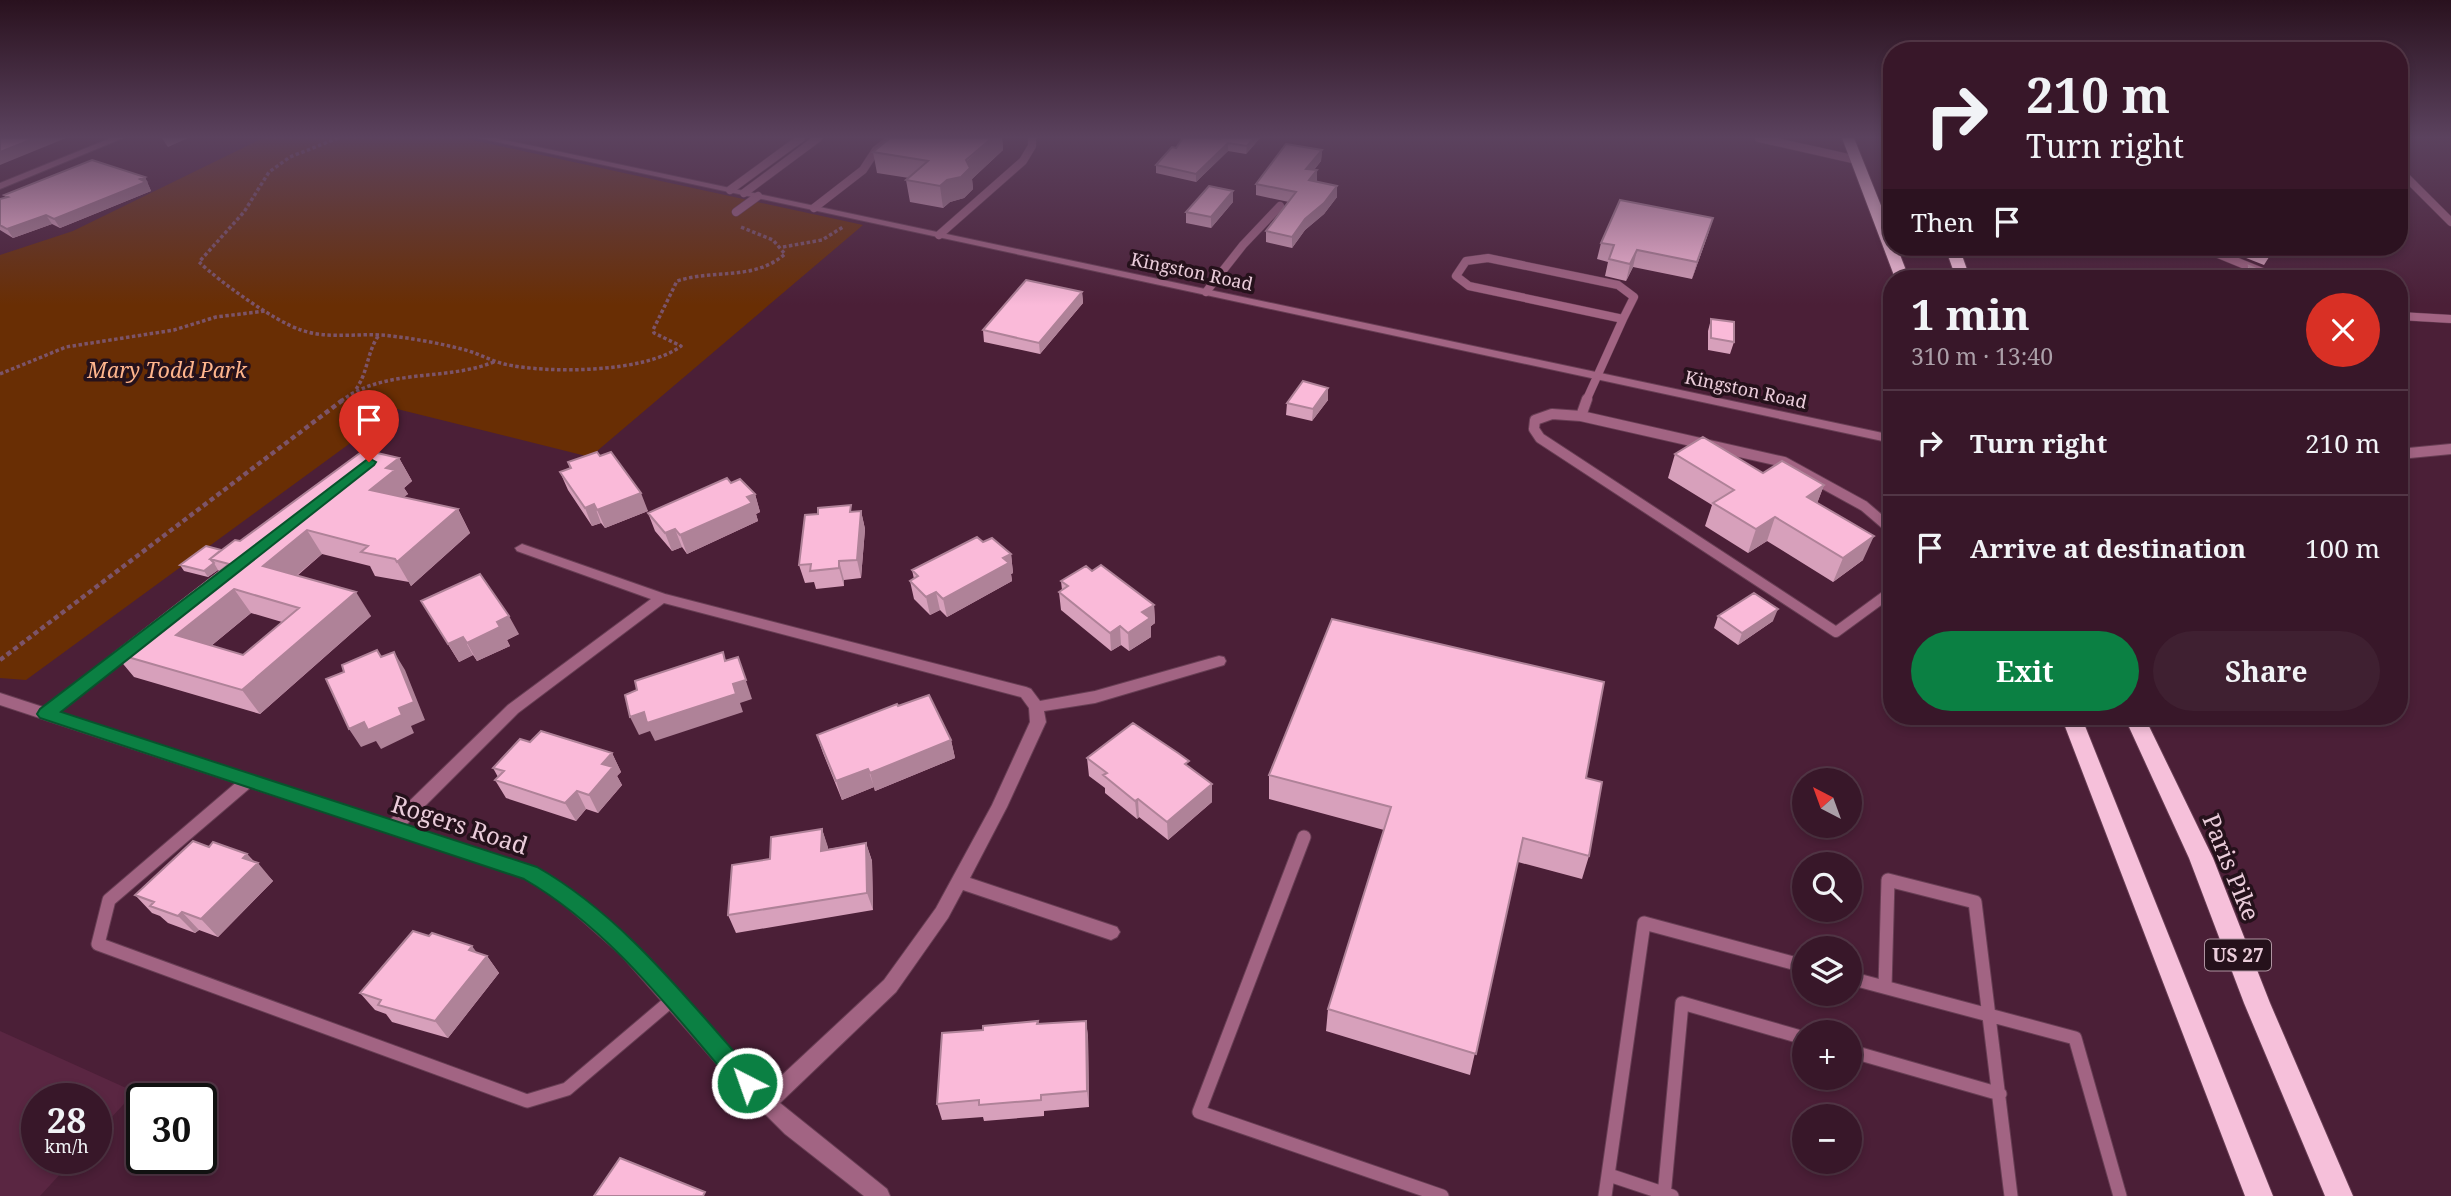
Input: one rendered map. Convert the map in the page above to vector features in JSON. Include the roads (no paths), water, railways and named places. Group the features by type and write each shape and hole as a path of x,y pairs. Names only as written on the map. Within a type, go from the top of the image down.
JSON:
{"highway":[{"path":"1870,194 1883,228"},
{"path":"2075,725 2259,1196"},
{"name":"Paris Pike","path":"2138,725 2201,858 2256,1003 2339,1196"}],"street":[{"name":"Kingston Road","path":"748,194 1883,437"},
{"path":"522,548 662,598 1026,692 1036,706 1038,722 999,807 942,913 890,986 766,1103"},
{"path":"393,828 513,709 662,598"},
{"path":"1036,706 1095,697 1219,661"},
{"name":"Rogers Road","path":"0,699 531,873 554,886 620,939 766,1103 880,1196"},
{"path":"958,881 1111,932"}],"lane":[{"path":"814,208 832,194"},
{"path":"939,235 986,194"},
{"path":"2423,194 2451,222"},
{"path":"736,212 758,196"},
{"path":"1206,292 1243,245 1280,206"},
{"path":"2223,256 2257,270"},
{"path":"1581,416 1595,375 1623,319 1634,297 1618,285 1488,258 1466,261 1456,276 1469,286 1623,319"},
{"path":"2408,316 2451,318"},
{"path":"1883,522 1864,506 1784,462 1581,416 1544,414 1535,420 1534,429 1540,438 1836,632 1883,598"},
{"path":"2408,453 2451,449"},
{"path":"46,714 132,647"},
{"path":"248,780 109,900 98,944 527,1101 567,1089 673,999"},
{"path":"1304,838 1199,1112 1442,1196"},
{"path":"1885,987 1888,880 1975,902 2011,1196"},
{"path":"1605,1196 1644,923 1792,963"},
{"path":"1862,981 2075,1038 2120,1196"},
{"path":"1609,1175 1667,1195 1682,1003 1792,1035"},
{"path":"1862,1054 2000,1094"}],"park label":[{"name":"Mary Todd Park","path":"167,370"}]}
